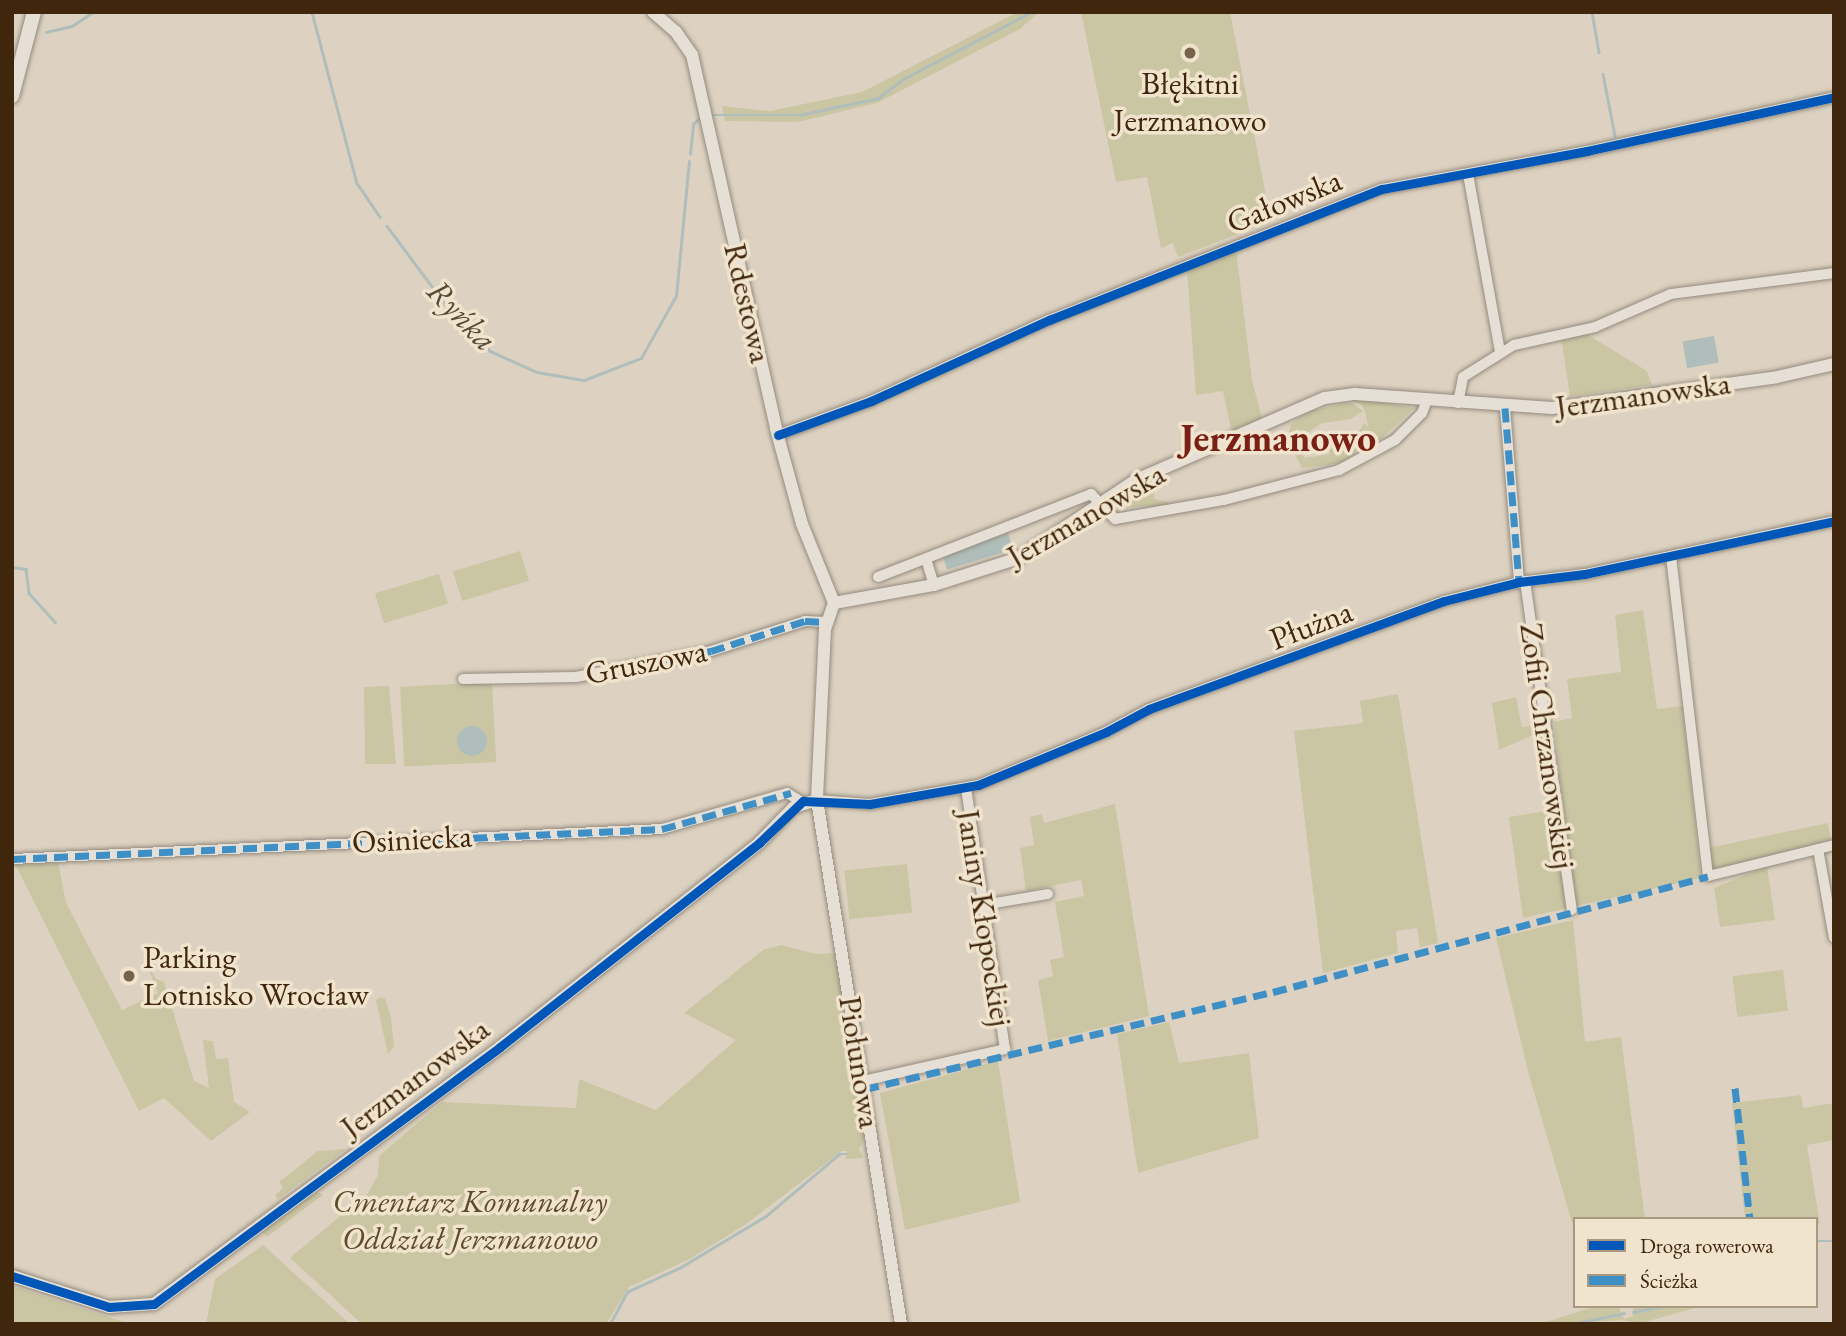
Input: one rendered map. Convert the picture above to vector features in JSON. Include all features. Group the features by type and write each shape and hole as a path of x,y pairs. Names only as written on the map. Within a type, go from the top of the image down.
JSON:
{"main road":[{"path":"12,96 34,12"}],"street":[{"name":"Rdestowa","path":"653,12 676,32 692,55 778,435 802,524 834,603"},
{"name":"Gałowska","path":"778,435 858,406 1025,330 1363,195 1834,97"},
{"path":"1468,174 1500,351"},
{"path":"1458,403 1463,377 1500,351 1536,338 1595,327 1671,295 1834,273"},
{"name":"Jerzmanowska","path":"834,603 934,585 1037,549 1098,503 1136,480 1221,446 1311,402 1355,394 1505,408 1578,405 1777,377 1834,364"},
{"path":"877,578 926,559 940,550 1091,494 1115,519 1163,513 1339,470 1395,440 1422,413 1427,400"},
{"name":"Zofii Chrzanowskiej","path":"1505,408 1522,581 1572,910"},
{"name":"Płużna","path":"817,800 870,804 966,788 1106,732 1149,709 1444,601 1522,581 1671,556 1834,521"},
{"path":"1671,556 1708,876 1834,845"},
{"path":"926,559 934,585"},
{"path":"802,802 817,800 826,622 834,603"},
{"name":"Gruszowa","path":"463,679 576,677 711,651 805,621 826,622"},
{"name":"Janiny Kłopockiej","path":"863,1081 1005,1049 966,788"},
{"name":"Osiniecka","path":"12,859 662,829 784,793 794,793 802,802"},
{"name":"Piołunowa","path":"817,800 901,1324"},
{"name":"Jerzmanowska","path":"12,1276 103,1306 134,1308 154,1304 500,1047 759,843 802,802"},
{"path":"1818,849 1834,938"},
{"path":"983,905 1048,894"}],"green space":[{"path":"1018,12 1039,12 1020,29 877,103 798,122 725,121 722,106 770,111 862,92"},
{"path":"1081,12 1230,12 1271,221 1178,257 1173,243 1161,248 1147,177 1116,182"},
{"path":"1236,250 1252,380 1262,418 1232,434 1223,391 1196,395 1187,270"},
{"path":"1585,333 1647,371 1652,385 1570,396 1561,337"},
{"path":"1350,400 1371,400 1414,408 1372,447 1365,411 1361,404"},
{"path":"1351,402 1363,411 1351,419 1322,423 1298,439 1297,448 1305,458 1330,454 1328,447 1355,438 1364,423 1369,428 1369,444 1342,463 1302,468 1287,439 1291,424 1310,411"},
{"path":"1155,480 1154,499 1167,502 1168,506 1128,507 1123,496"},
{"path":"520,551 529,581 462,601 453,571"},
{"path":"439,574 448,604 384,623 375,594"},
{"path":"1643,610 1657,709 1682,706 1701,878 1523,918 1509,817 1563,808 1554,722 1572,718 1567,679 1621,672 1615,615"},
{"path":"492,682 496,762 404,767 400,687"},
{"path":"389,686 396,764 365,764 364,687"},
{"path":"1398,694 1438,943 1420,947 1417,928 1396,931 1398,953 1323,973 1294,731 1363,723 1360,701"},
{"path":"1516,697 1522,727 1536,725 1538,733 1499,750 1492,703"},
{"path":"1115,804 1149,1016 1048,1041 1038,980 1053,976 1050,960 1064,957 1055,902 1084,896 1081,880 1026,891 1020,848 1034,845 1030,817 1042,814 1044,823"},
{"path":"1828,823 1831,841 1711,873 1708,848"},
{"path":"58,861 66,903 122,1010 158,993 145,960 156,979 164,982 194,1081 209,1088 203,1040 213,1041 216,1059 228,1058 234,1102 250,1112 211,1141 164,1098 139,1111 15,864"},
{"path":"907,864 912,913 849,919 844,871"},
{"path":"1767,866 1775,920 1720,927 1714,888"},
{"path":"1573,920 1585,1042 1621,1037 1645,1217 1573,1217 1573,1226 1529,1075 1496,938"},
{"name":"Cmentarz Komunalny Oddział Jerzmanowo","path":"781,945 816,954 835,953 866,1135 859,1149 863,1158 846,1159 847,1151 842,1151 746,1224 690,1259 629,1287 606,1324 362,1324 290,1258 368,1193 378,1175 379,1156 442,1102 576,1108 579,1079 656,1110 736,1040 684,1013 763,950"},
{"path":"1783,970 1788,1011 1737,1017 1732,976"},
{"path":"385,998 391,1017 394,1047 388,1054 376,1000"},
{"path":"1169,1022 1179,1063 1249,1053 1259,1138 1138,1173 1117,1034"},
{"path":"998,1061 1020,1202 905,1230 880,1093"},
{"path":"1801,1095 1803,1108 1834,1103 1834,1140 1807,1145 1820,1224 1818,1225 1818,1217 1745,1217 1732,1103"},
{"path":"346,1149 278,1199 275,1195 283,1188 279,1182 318,1151"},
{"path":"317,1192 323,1195 267,1237 263,1232 267,1225"},
{"path":"263,1245 350,1324 206,1324 215,1279"},
{"path":"12,1286 108,1317 130,1324 12,1324"},
{"path":"1590,1308 1619,1308 1624,1319 1633,1316 1633,1308 1695,1308 1638,1324 1624,1320 1540,1324"}],"shaded area":[{"path":"1714,336 1719,363 1687,368 1682,342"},
{"path":"1008,533 1013,549 947,569 942,553"},
{"path":"472,726 483,730 487,741 483,752 472,756 461,752 457,741 461,730"}],"waterway":[{"name":"Ryńka","path":"46,32 72,26 93,12"},
{"name":"Ryńka","path":"312,12 357,183 380,217"},
{"name":"Ryńka","path":"713,115 799,115 878,98 905,78 1031,12"},
{"path":"1592,12 1599,52"},
{"path":"1603,74 1615,136"},
{"name":"Ryńka","path":"690,154 693,124 701,117"},
{"name":"Ryńka","path":"387,226 451,312 490,351 537,372 584,380 641,358 676,296 689,162"},
{"path":"12,567 26,569 29,593 55,622"},
{"path":"610,1324 627,1292 681,1267 766,1216 839,1154 847,1154"},
{"path":"1818,1241 1834,1241"},
{"path":"1633,1312 1654,1308"},
{"path":"1572,1324 1624,1313"}],"marked path":[{"path":"1505,408 1519,582"},
{"path":"625,669 711,651 805,621 826,622"},
{"path":"12,859 662,829 791,793"},
{"path":"865,1089 1273,992 1708,876"},
{"path":"1735,1088 1750,1217"}],"cycle path":[{"path":"778,435 871,401 1049,320 1382,189 1587,151 1834,97"},
{"path":"12,1276 109,1307 154,1304 500,1047 759,843 803,801 870,804 978,785 1106,732 1149,709 1444,601 1519,582 1585,574 1834,521"}],"place":[{"name":"Błękitni Jerzmanowo","path":"1190,53"},
{"name":"Parking Lotnisko Wrocław","path":"129,976"}],"district":[{"name":"Jerzmanowo","path":"1278,438"}]}
